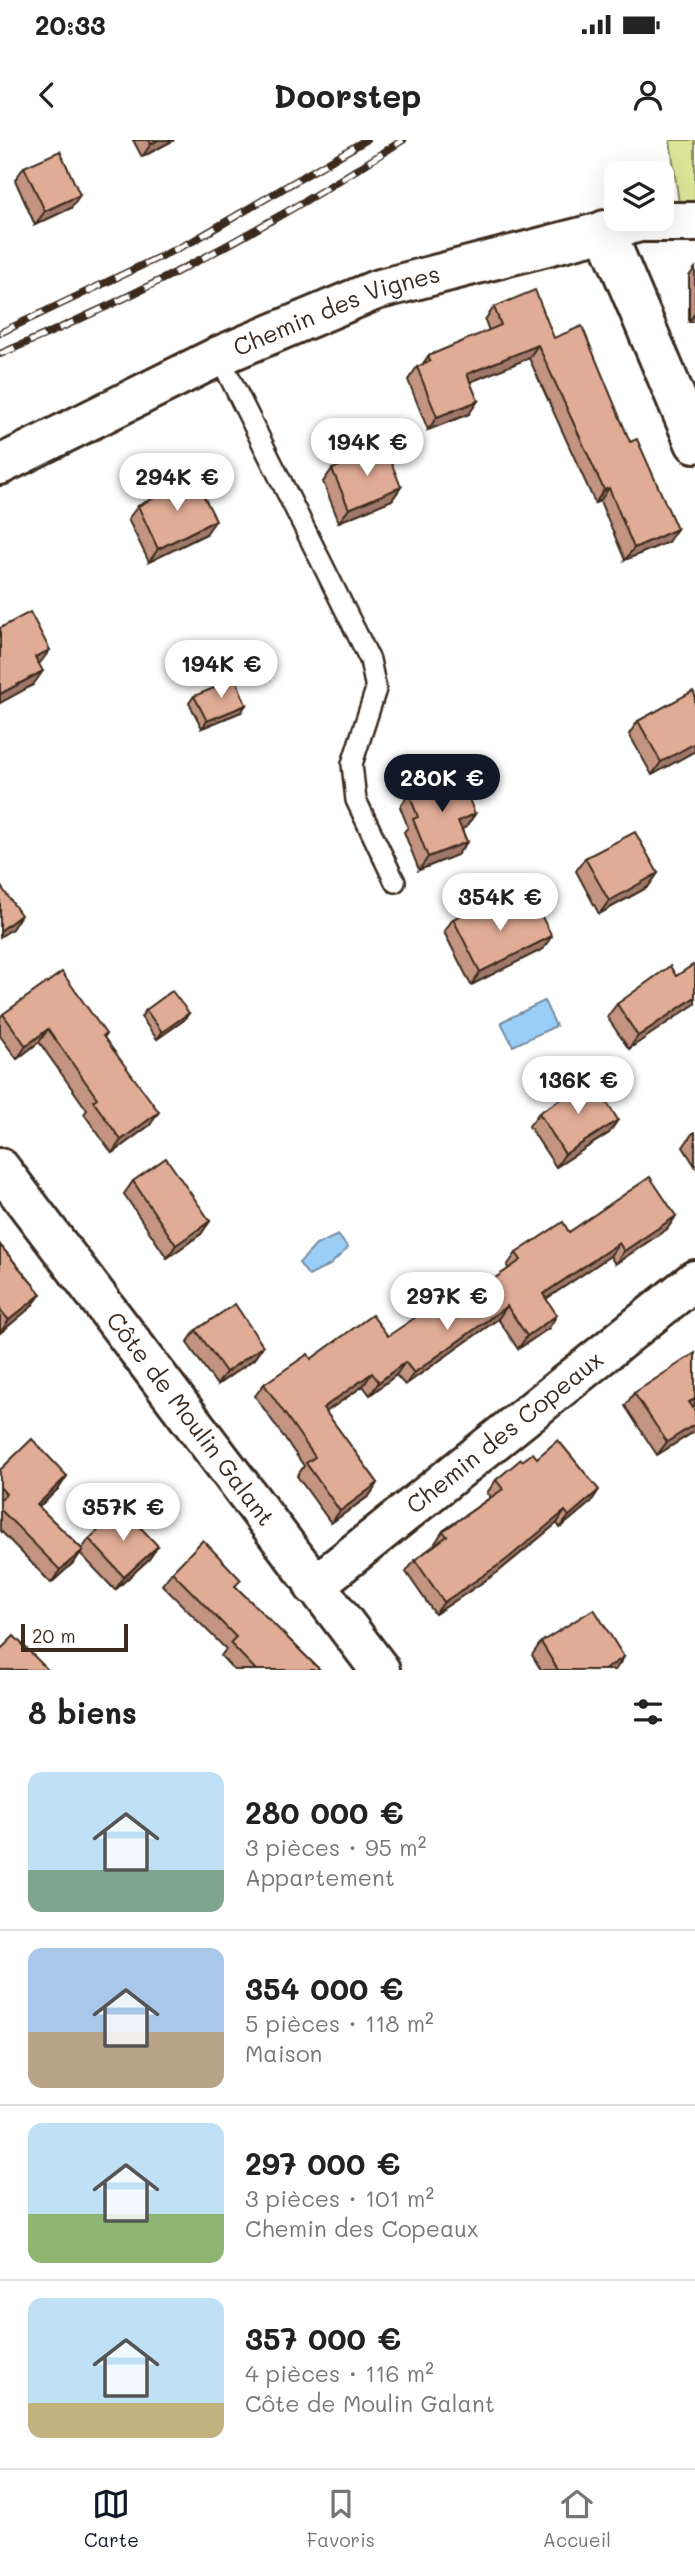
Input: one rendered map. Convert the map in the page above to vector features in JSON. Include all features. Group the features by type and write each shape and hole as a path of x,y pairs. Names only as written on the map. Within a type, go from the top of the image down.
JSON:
{"street":[{"name":"Chemin des Vignes","path":"674,222 695,222"},
{"name":"Chemin des Vignes","path":"0,465 219,356 376,290 604,230"},
{"path":"605,231 695,443"},
{"name":"Côte de Moulin Galant","path":"0,1168 380,1670"},
{"name":"Chemin des Copeaux","path":"314,1586 695,1280"}],"lane":[{"path":"219,356 370,660 376,689 352,764 356,800 395,882"}],"green space":[{"path":"670,140 695,140 695,203 679,203"}],"water":[{"path":"544,1001 556,1026 513,1046 501,1022"},
{"path":"338,1235 348,1248 330,1265 309,1276 299,1263 316,1245"}],"building":[{"path":"60,151 80,195 45,211 24,167"},
{"path":"535,290 554,338 582,326 630,442 637,439 677,529 634,548 609,488 604,490 538,345 467,374 478,401 437,417 417,367 430,361 428,356 501,325 494,307"},
{"path":"385,447 401,487 349,509 332,469"},
{"path":"194,477 216,520 158,549 138,506"},
{"path":"30,612 50,650 35,657 43,671 0,694 0,628"},
{"path":"236,679 246,705 207,721 194,696"},
{"path":"693,691 695,743 661,762 638,721"},
{"path":"459,774 475,814 458,821 467,842 428,857 413,819 418,817 409,794"},
{"path":"635,832 658,873 609,901 585,858"},
{"path":"0,885 21,915 0,931"},
{"path":"492,900 501,918 534,902 552,936 480,972 453,919"},
{"path":"693,965 695,997 638,1036 617,1004 670,966 676,976"},
{"path":"62,972 106,1034 103,1036 159,1112 121,1140 93,1101 97,1098 48,1029 26,1046 3,1014"},
{"path":"172,991 189,1013 162,1032 146,1010"},
{"path":"592,1079 618,1120 565,1154 539,1113"},
{"path":"166,1158 210,1221 176,1245 133,1181"},
{"path":"650,1177 676,1216 624,1251 619,1243 543,1294 557,1315 527,1336 507,1306 414,1373 405,1362 379,1382 372,1373 323,1408 378,1483 340,1511 306,1463 315,1457 264,1384 308,1354 311,1359 372,1315 388,1336 444,1298 452,1308 521,1260 516,1253 563,1222 569,1232"},
{"path":"0,1245 41,1294 9,1320 0,1310"},
{"path":"235,1304 263,1346 226,1372 196,1330"},
{"path":"695,1353 695,1399 689,1402 695,1411 695,1424 667,1442 634,1393"},
{"path":"32,1439 67,1476 37,1505 83,1550 60,1570 0,1509 0,1500 6,1494 0,1487 0,1470"},
{"path":"558,1440 599,1490 569,1516 565,1511 506,1560 444,1602 415,1560 447,1536 443,1531 503,1489 496,1480 521,1459 522,1461 533,1453 537,1458"},
{"path":"122,1508 158,1546 124,1577 89,1539"},
{"path":"203,1540 241,1580 235,1586 320,1670 256,1670 230,1643 236,1637 172,1572"},
{"path":"594,1609 624,1657 604,1670 558,1670 541,1642"},
{"path":"14,1636 48,1670 0,1670 0,1650"}],"railway":[{"path":"0,333 193,241 366,140"},
{"path":"0,354 156,283 257,229 403,140"}]}
